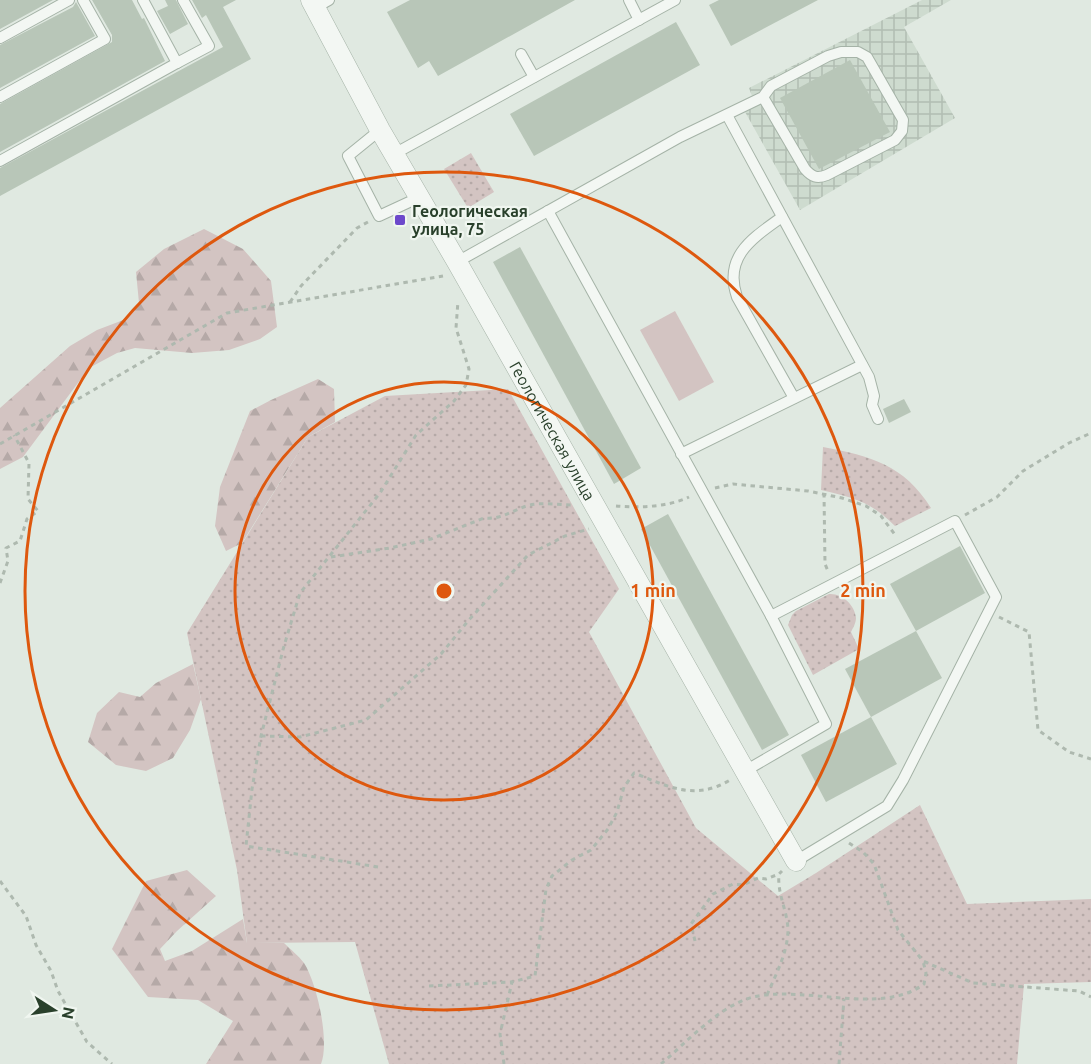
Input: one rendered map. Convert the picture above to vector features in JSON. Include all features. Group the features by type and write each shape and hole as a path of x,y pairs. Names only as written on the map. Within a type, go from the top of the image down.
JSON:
{"street":[{"name":"Геологическая улица","path":"318,3 380,130 796,861"}],"lane":[{"path":"0,38 69,0"},
{"path":"0,97 105,39 83,0"},
{"path":"143,0 177,63"},
{"path":"0,161 208,46 183,0"},
{"path":"629,0 639,20"},
{"path":"394,154 675,0"},
{"path":"460,267 548,211 680,137 763,97 771,86 828,56 841,52 858,52 867,57 903,120 902,131 895,140 820,178 812,176 805,169 763,97"},
{"path":"521,54 534,77"},
{"path":"727,115 872,384 874,396 872,405 878,419"},
{"path":"380,130 348,156 379,216 420,197"},
{"path":"548,211 771,616 826,724 745,771"},
{"path":"782,217 756,236 741,252 733,267 732,284 794,399"},
{"path":"681,454 862,365"},
{"path":"771,616 955,521 996,597 887,807 796,861"}],"path":[{"path":"290,302 301,286 357,228 379,216"},
{"path":"0,444 227,313 460,267 456,328 469,369 466,385 454,401 416,435 380,493 300,593 261,736 252,789 246,846 378,867"},
{"path":"955,521 997,497 1023,471 1069,443 1091,433"},
{"path":"0,583 8,561 6,548 20,541 27,519 38,511 28,499 29,463 14,435"},
{"path":"331,557 390,549 431,539 484,518 491,519 512,513 531,504 594,504 631,507 678,502 702,491 734,484 824,493 866,506 881,516 904,548"},
{"path":"824,493 825,564 834,584"},
{"path":"261,736 300,737 366,720 441,654 528,555 565,536 605,524"},
{"path":"989,612 1029,632 1038,730 1069,752 1091,759"},
{"path":"429,986 512,982 535,976 546,889 552,876 572,860 591,850 608,829 624,787 634,773 688,792 716,789 745,771"},
{"path":"838,836 863,852 874,864 897,930 923,961 973,984 1079,991 1091,997"},
{"path":"695,941 691,924 712,894 733,884 743,885 758,878 766,879 779,874 796,861"},
{"path":"767,995 785,951 788,928 778,883 779,874"},
{"path":"0,881 26,916 36,945 51,970 58,991 87,1042 112,1064"},
{"path":"661,1064 724,1010 751,998 767,995 816,994 844,999 875,999 914,991 924,984 926,973 923,961"},
{"path":"504,1064 500,1034 512,982"},
{"path":"839,1064 844,999"}],"shaded area":[{"path":"922,0 951,0 904,27 955,118 800,210 740,103 752,96 749,88"}],"green space":[{"path":"471,153 494,192 468,208 444,169"},
{"path":"204,229 243,249 271,281 277,327 260,339 229,350 192,353 135,348 117,353 89,368 23,457 0,469 0,408 70,346 97,330 126,319 139,303 136,272 164,249"},
{"path":"675,311 714,382 679,401 640,330"},
{"path":"318,379 334,389 335,422 308,437 242,543 226,551 215,526 220,487 250,411"},
{"path":"508,389 619,589 589,632 696,828 778,896 920,805 967,904 1091,899 1091,982 1024,984 1017,1064 389,1064 355,942 247,943 237,870 187,633 308,437 385,396"},
{"path":"823,447 871,459 898,472 921,493 931,508 895,526 878,511 861,502 821,490"},
{"path":"829,594 843,598 853,609 856,620 851,632 859,649 813,675 788,625 796,611"},
{"path":"193,664 201,699 190,730 173,758 146,771 116,765 88,742 97,713 119,692 140,697 156,683"},
{"path":"187,870 216,896 160,949 165,961 192,951 243,919 247,943 284,943 304,963 313,984 323,1028 321,1064 206,1064 233,1021 198,1000 148,997 112,949 146,881"}],"building":[{"path":"0,0 53,0 0,29"},
{"path":"92,0 132,0 142,19 144,18 165,61 0,152 0,104 112,42 112,35"},
{"path":"165,0 176,0 188,24 170,34 157,11 168,6"},
{"path":"192,0 236,0 223,7 251,59 0,196 0,168 223,47 206,15 202,18"},
{"path":"410,0 575,0 438,76 429,61 418,68 387,12"},
{"path":"719,0 818,0 731,46 709,5"},
{"path":"76,2 95,36 0,88 0,45 73,7"},
{"path":"676,22 700,65 534,156 510,114"},
{"path":"850,60 890,132 819,169 780,98"},
{"path":"520,247 641,468 614,484 493,262"},
{"path":"904,399 911,412 889,423 883,409"},
{"path":"668,514 789,735 762,750 641,529"},
{"path":"960,546 985,593 916,631 890,584"},
{"path":"916,631 942,678 871,717 845,669"},
{"path":"871,717 897,764 826,802 801,755"}],"place":[{"name":"Геологическая улица, 75","path":"400,220"}]}
